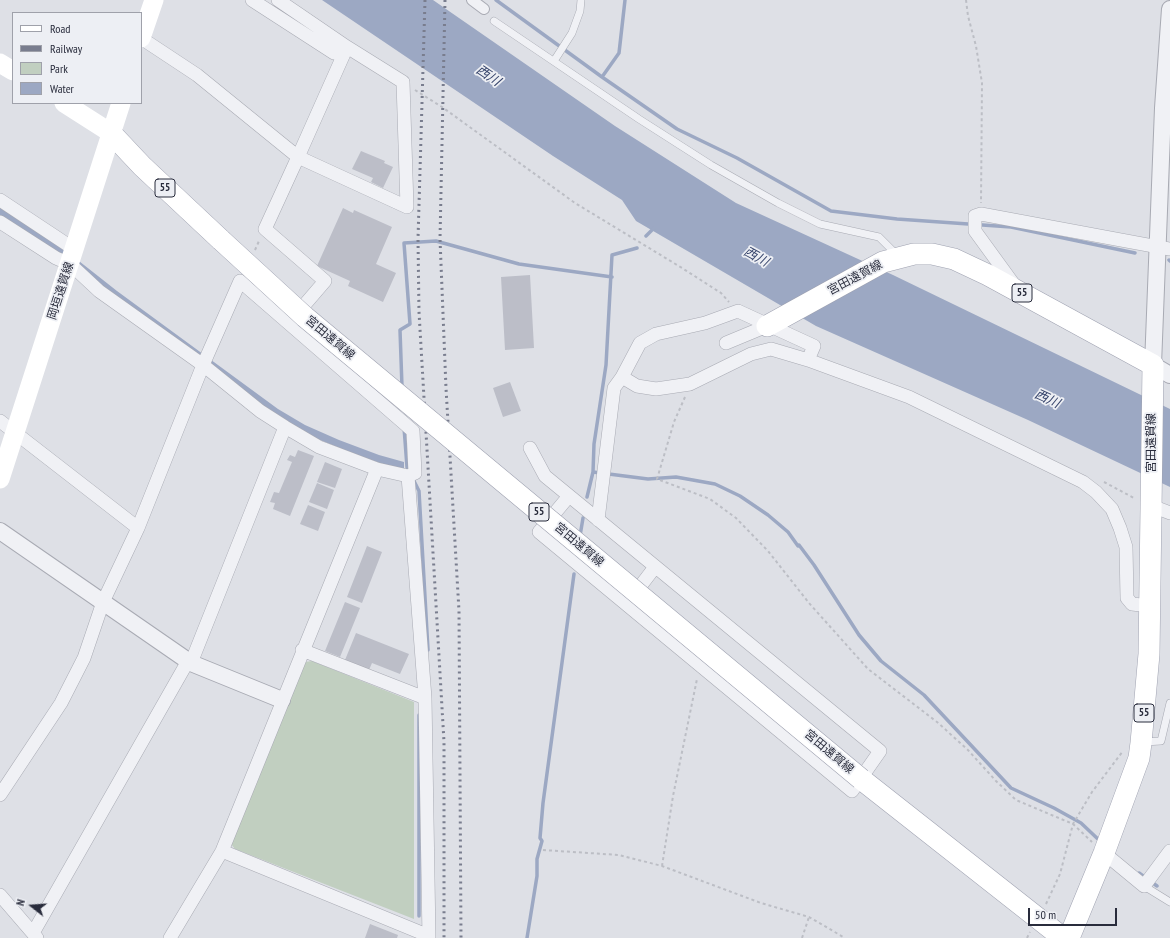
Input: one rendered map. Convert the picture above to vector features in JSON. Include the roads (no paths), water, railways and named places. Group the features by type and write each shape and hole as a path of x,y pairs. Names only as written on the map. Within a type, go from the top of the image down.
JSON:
{"main road":[{"path":"142,35 154,0"},
{"path":"0,62 12,70"},
{"path":"66,104 111,133"},
{"name":"岡垣遠賀線","path":"0,479 121,104"},
{"name":"宮田遠賀線","path":"111,133 142,166 305,317 861,779 1063,938"},
{"name":"宮田遠賀線","path":"767,326 891,260 914,254 932,254 954,259 1020,292 1162,370 1152,407 1152,474 1161,510 1150,606 1149,654 1140,750 1104,853 1069,938"}],"street":[{"path":"252,0 334,53"},
{"path":"142,39 197,75 298,157 407,207 403,82 347,47 278,0"},
{"path":"472,0 484,8"},
{"path":"1162,370 1164,248 1163,108 1170,9"},
{"path":"288,323 325,281 265,229 347,47"},
{"path":"0,200 72,256 99,291 203,365 260,411 319,447 377,469 408,476 415,473 413,431 240,281 203,365 138,528 103,602 84,658 61,703 0,795"},
{"path":"1020,292 975,232 975,216 981,214 1164,248"},
{"path":"0,222 56,258 72,256"},
{"path":"598,520 614,388 622,377 640,343 656,334 705,323 738,311 767,326 814,346 808,360"},
{"path":"726,343 767,326"},
{"path":"622,377 637,386 656,389 690,384 751,354 771,349 808,360 909,398 1083,482 1096,492 1112,510 1126,547 1127,598 1132,604 1150,606"},
{"path":"0,421 138,528"},
{"path":"0,896 35,936 190,662 285,427"},
{"path":"530,448 545,476 880,751 852,791 539,532 569,496"},
{"path":"170,938 222,851 302,650 377,469"},
{"path":"222,851 429,937 425,698 408,476"},
{"path":"0,531 190,662 282,700"},
{"path":"626,604 655,567"},
{"path":"302,650 425,698"},
{"path":"1104,853 1144,886 1170,851"}],"lane":[{"path":"555,59 576,23 581,0"},
{"path":"494,20 555,59 639,119 731,177 820,224 879,237 891,260"},
{"path":"1140,750 1161,741 1170,703"},
{"path":"1144,886 1170,902"}],"water":[{"name":"西川","path":"322,0 433,0 615,126 736,203 893,275 1170,409 1170,487 1028,420 816,326 636,221 622,200 553,156"},
{"path":"0,207 51,239 117,291 278,409 305,425 339,440 379,455 404,462 404,471 359,456 320,440 294,427 262,406 0,216"}],"waterway":[{"path":"496,0 602,77"},
{"path":"625,0 619,53 602,77 677,129 737,158 831,211 897,219 1011,227 1135,253"},
{"path":"646,236 654,228"},
{"path":"402,387 400,330 410,324 404,243 436,241 519,264 612,277"},
{"path":"587,497 593,472 594,444 606,365 612,255 637,248"},
{"path":"404,427 407,467 409,472"},
{"path":"593,472 648,479 676,477 715,484 740,496 768,515 788,532 798,546 799,545 814,565 859,635 881,661 924,695 1011,788 1054,808 1081,823 1100,841"},
{"path":"414,481 419,491 428,650"},
{"path":"580,536 583,518"},
{"path":"527,938 537,876 537,859 542,841 540,838 543,803 574,574"},
{"path":"419,715 419,916"},
{"path":"1139,873 1157,886"}],"railway":[{"path":"425,0 418,239 419,312 444,742 444,938"},
{"path":"445,0 440,239 446,388 459,611 461,938"}]}
